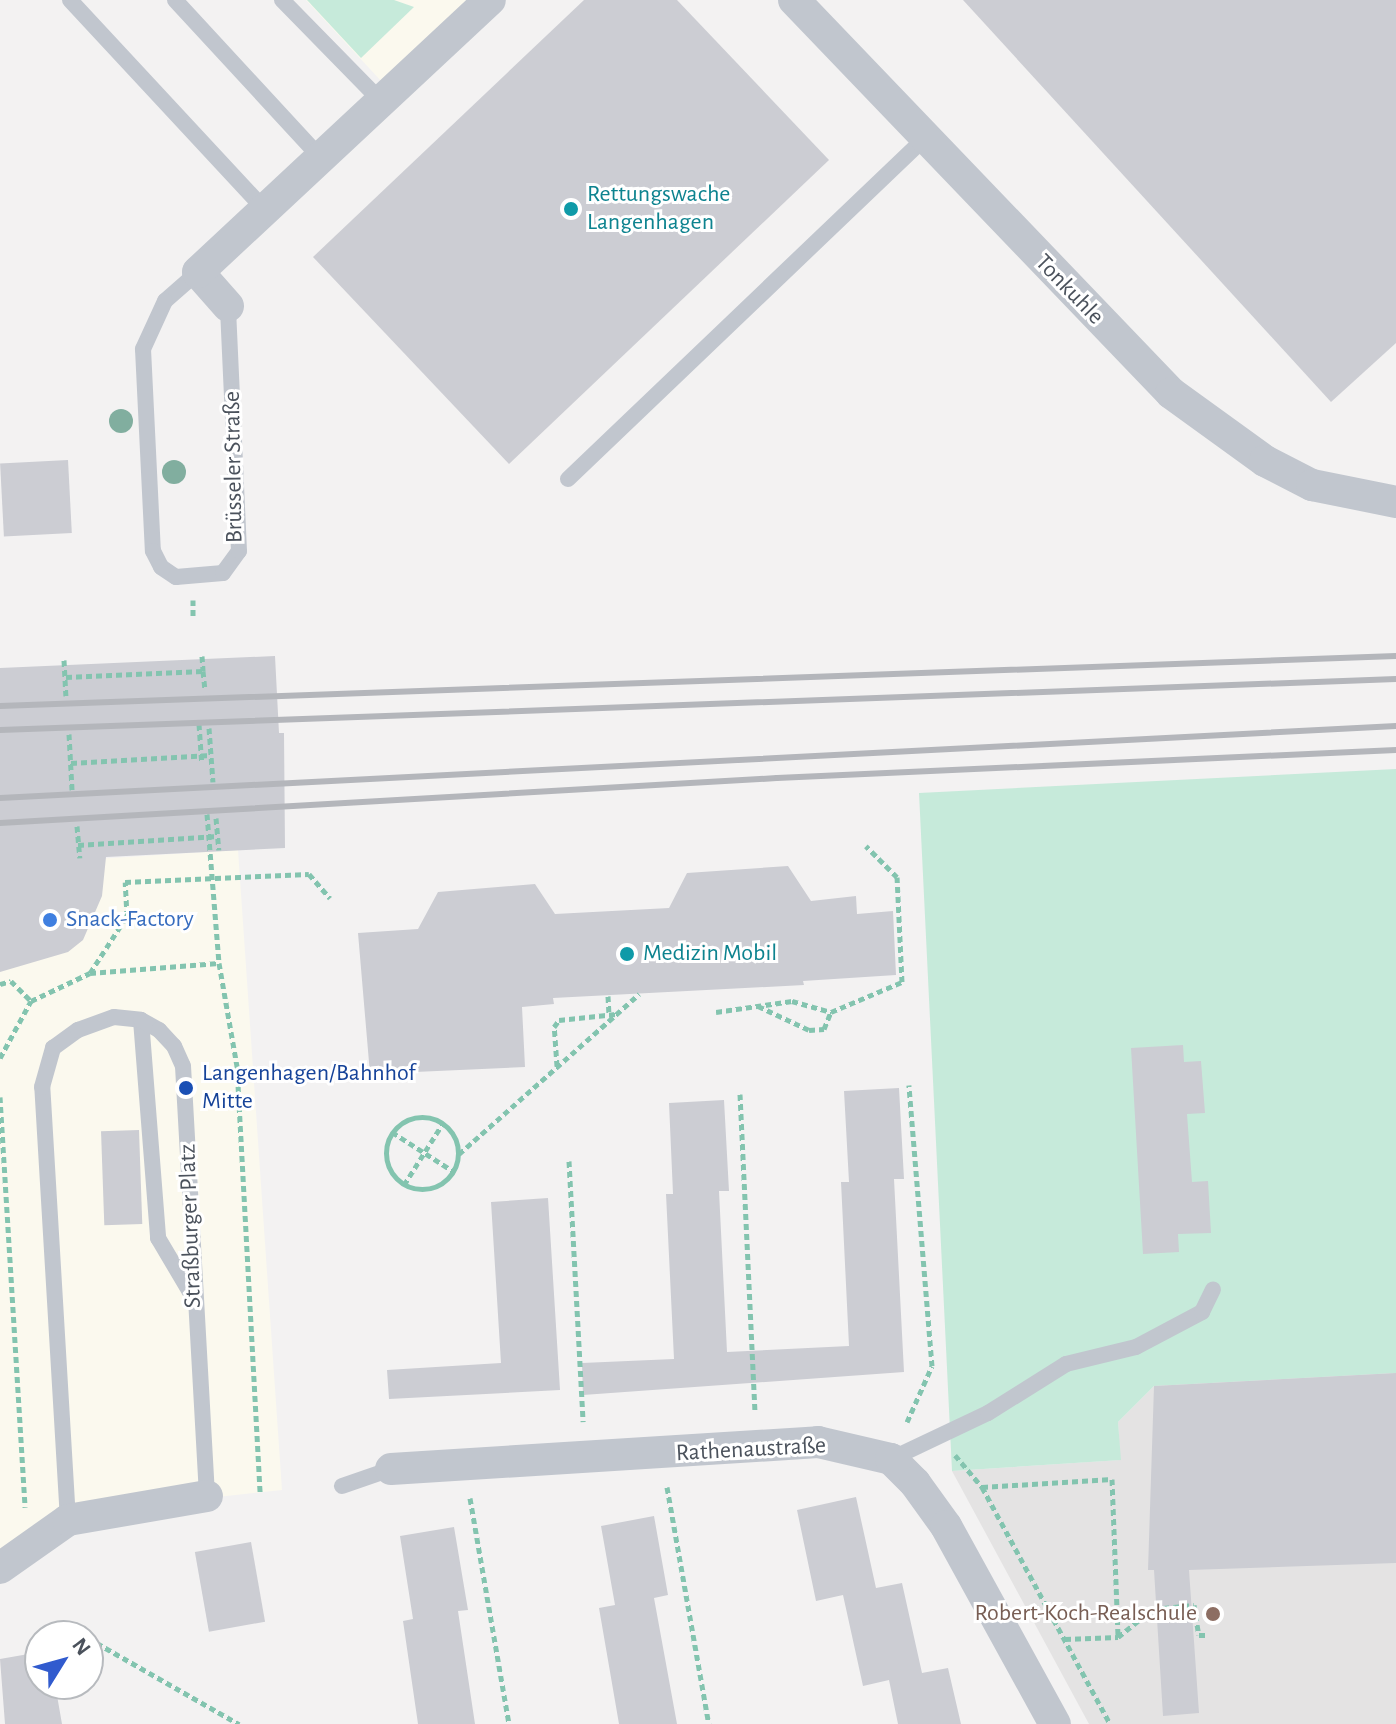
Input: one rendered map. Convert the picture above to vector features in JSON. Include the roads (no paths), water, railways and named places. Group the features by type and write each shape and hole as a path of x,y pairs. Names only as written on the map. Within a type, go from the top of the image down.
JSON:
{"street":[{"name":"Brüsseler Straße","path":"228,306 198,272 490,0"},
{"name":"Tonkuhle","path":"794,0 1104,326 1217,430 1312,485 1396,502"},
{"name":"Rathenaustraße","path":"391,1469 756,1449 818,1442 891,1459"},
{"path":"891,1459 915,1483 946,1526 1055,1724"},
{"name":"Straßburger Platz","path":"0,1568 68,1520 207,1496"}],"lane":[{"path":"70,0 266,211"},
{"path":"175,0 321,158"},
{"path":"282,0 382,102"},
{"path":"568,479 925,138"},
{"name":"Brüsseler Straße","path":"198,272 165,301 150,324 143,349 153,551 161,567 176,577 223,573 239,551 228,306"},
{"path":"68,1520 42,1087 53,1048 78,1030 114,1017 141,1020 158,1238 194,1299"},
{"name":"Straßburger Platz","path":"141,1020 174,1046 183,1066 207,1496"},
{"path":"891,1459 988,1413 1066,1364 1136,1347 1202,1312 1213,1289"},
{"path":"342,1486 391,1469"}],"railway":[{"path":"0,706 1396,656"},
{"path":"0,730 1396,679"},
{"path":"0,798 1396,726"},
{"path":"0,823 777,778 1396,750"}],"place":[{"name":"Rettungswache Langenhagen","path":"571,209"},
{"name":"Snack-Factory","path":"50,920"},
{"name":"Medizin Mobil","path":"627,954"},
{"name":"Langenhagen/Bahnhof Mitte","path":"186,1088"},
{"name":"Robert-Koch-Realschule","path":"1213,1614"}]}
